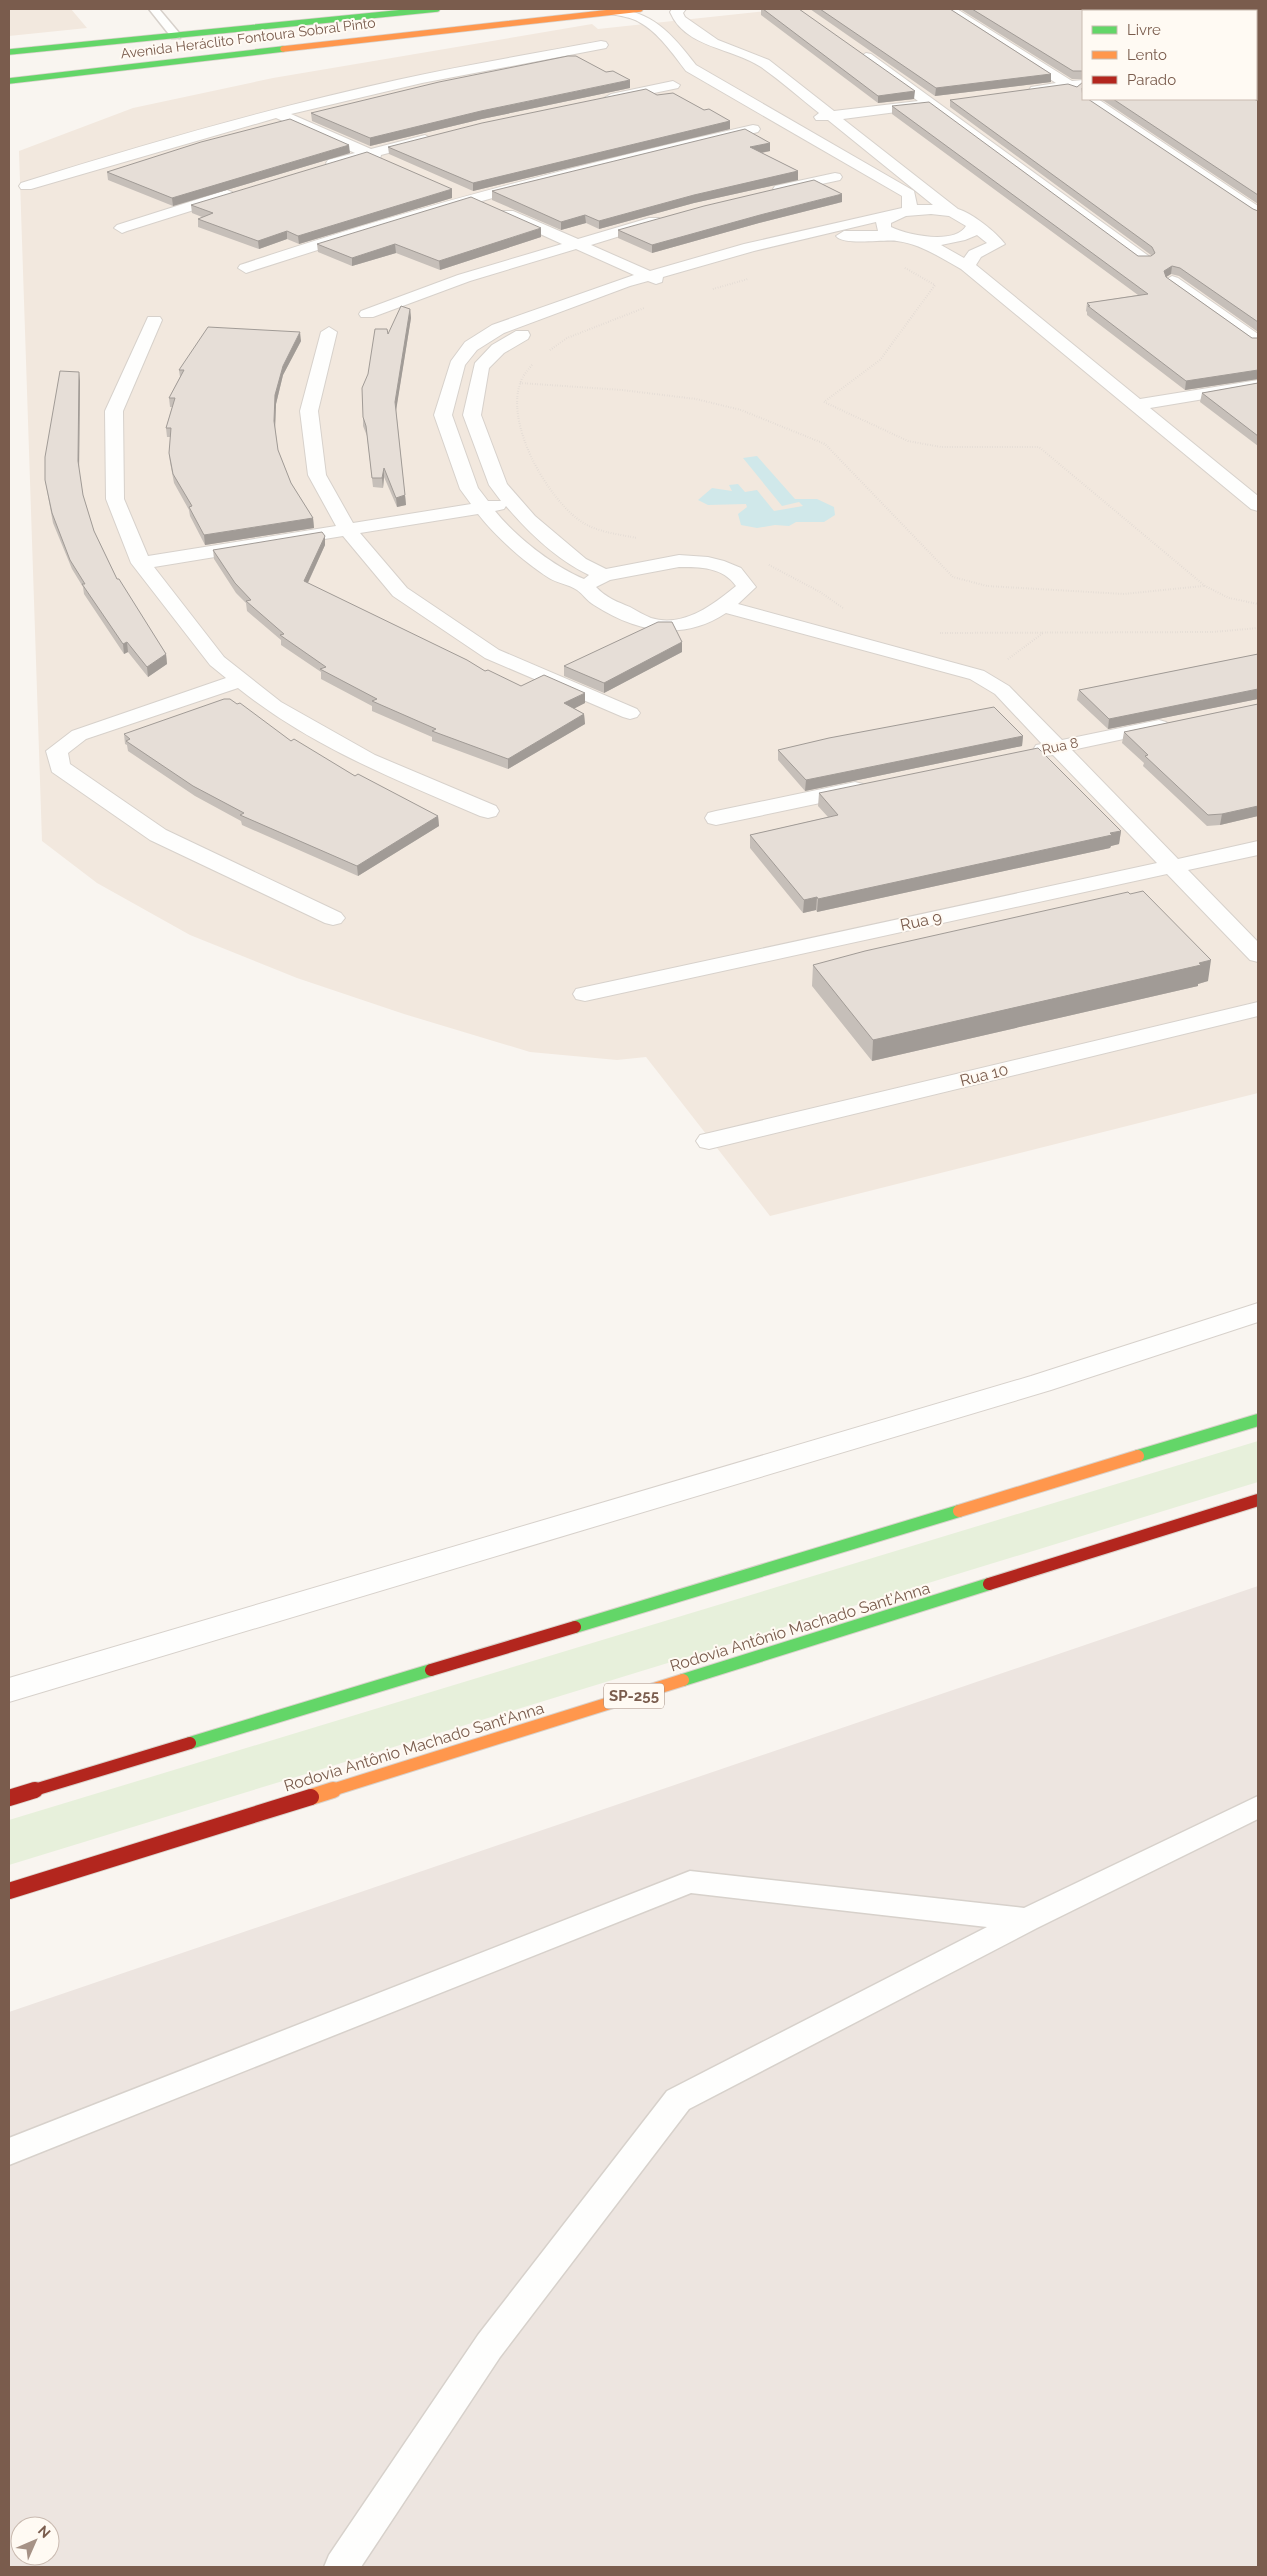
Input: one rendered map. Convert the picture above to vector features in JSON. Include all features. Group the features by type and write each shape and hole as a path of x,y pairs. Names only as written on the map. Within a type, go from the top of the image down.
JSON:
{"main road":[{"name":"Avenida Heráclito Fontoura Sobral Pinto","path":"9,52 437,9"},
{"name":"Avenida Heráclito Fontoura Sobral Pinto","path":"9,81 171,64 379,37 640,9"},
{"path":"362,17 379,37"},
{"path":"9,1798 1258,1420"},
{"name":"Rodovia Antônio Machado Sant'Anna","path":"9,1891 1258,1500"}],"street":[{"path":"680,9 676,12 679,19 714,43 764,63 952,212"},
{"path":"948,9 1077,85"},
{"path":"616,11 642,18 676,48 691,68 909,194 910,210"},
{"path":"676,48 714,43"},
{"path":"26,186 140,150 278,113 397,84 600,45"},
{"path":"853,48 932,103 1144,260"},
{"path":"596,101 673,85"},
{"path":"1021,92 1077,85"},
{"path":"1090,100 1258,213"},
{"path":"784,121 952,101"},
{"path":"278,113 396,165"},
{"path":"246,268 347,233 469,197 589,166 753,129"},
{"path":"321,167 435,137"},
{"path":"767,192 835,177"},
{"path":"451,189 667,284"},
{"path":"122,228 236,192"},
{"path":"585,586 604,575 679,561 700,561 717,565 739,574 746,587 724,606 700,620 677,626 649,624 594,598 585,586 556,574 498,527 469,490 444,415 457,366 471,346 498,329 648,276 750,247 910,210 931,209 952,212 968,218 974,226 997,244 975,254 967,266"},
{"path":"892,214 883,221 884,229 895,236"},
{"path":"367,314 464,278 574,243 672,216"},
{"path":"604,575 579,563 528,520 498,485 472,415 481,367 498,349 522,335 667,284 768,254 840,236 895,236 921,241 957,239 970,233 974,226"},
{"path":"921,241 967,266 1258,505"},
{"path":"1172,281 1258,341"},
{"path":"154,320 114,411 115,499 141,563 217,661 274,706 367,760 488,811"},
{"path":"329,332 309,410 317,475 348,529 400,592 492,654 630,713"},
{"path":"1135,405 1258,385"},
{"path":"141,563 513,502"},
{"path":"724,606 977,675 1002,690 1258,955"},
{"path":"242,680 79,735 57,751 60,767 158,835 333,918"},
{"name":"Rua 8","path":"1028,753 1182,722"},
{"path":"716,818 872,786"},
{"name":"Rua 9","path":"584,994 1258,848"},
{"name":"Rua 10","path":"709,1142 1258,1009"},
{"path":"9,1690 1041,1384 1258,1312"}],"lane":[{"path":"154,9 176,36"},
{"path":"341,2567 489,2346 678,2100 1027,1920 1258,1807"},
{"path":"9,2152 690,1882 1027,1920"}],"path":[{"path":"900,265 935,285 880,360 824,402 908,441 941,447 1039,448 1205,586 1229,598 1258,604"},
{"path":"710,290 754,277"},
{"path":"543,355 567,338 649,306"},
{"path":"535,360 520,383 519,408 525,444 554,494 578,519 601,532 643,539"},
{"path":"520,383 622,390 696,399 741,410 826,444 953,577 986,586 1124,594 1205,586"},
{"path":"768,564 820,592 850,612"},
{"path":"934,633 1213,632 1258,628"},
{"path":"986,681 1016,652 1044,633"}],"shaded area":[{"path":"9,9 71,9 87,28 9,36"},
{"path":"786,9 1194,10 1082,10 1082,100 1257,100 1258,47 1258,1093 770,1216 646,1057 617,1060 530,1052 404,1014 297,978 190,935 97,883 42,841 19,151 133,108 273,78 592,24 598,29"},
{"path":"1258,1586 1258,2567 9,2567 9,2012"}],"green space":[{"path":"1258,1441 1258,1482 9,1865 9,1820"}],"water":[{"path":"757,456 795,499 817,499 834,507 835,515 824,522 796,522 789,526 775,525 757,528 741,525 738,514 747,507 746,504 708,505 698,500 712,488 732,491 729,485 738,484 745,492 757,490 774,511 803,506 799,502 782,506 743,458"}],"building":[{"path":"763,9 799,9 915,91 878,96"},
{"path":"820,9 950,9 1051,74 936,88"},
{"path":"972,9 1192,10 1082,10 1082,71 1073,71"},
{"path":"1257,48 1258,48 1257,88"},
{"path":"576,56 606,72 613,71 630,80 481,111 370,138 311,113 439,82"},
{"path":"1082,83 1082,100 1090,100 1258,211 1258,322 1180,268 1172,266 1164,271 1166,277 1252,338 1258,338 1258,370 1186,381 1088,306 1090,306 1087,303 1148,294 892,106 929,102 1138,256 1151,256 1155,253 1152,247 950,100 1068,84 1077,87"},
{"path":"646,89 657,95 673,93 704,110 709,109 730,121 473,183 388,147 482,123"},
{"path":"1115,100 1258,101 1258,195"},
{"path":"290,119 349,145 172,198 107,172 201,142"},
{"path":"745,129 770,143 750,147 798,171 694,195 599,221 585,215 561,222 492,191"},
{"path":"367,152 452,189 298,236 287,231 258,241 198,219 213,213 191,205"},
{"path":"814,180 842,194 652,245 618,230 704,206"},
{"path":"471,197 541,228 439,261 395,244 352,258 317,244"},
{"path":"401,306 410,309 395,402 405,495 396,498 384,468 382,478 372,478 366,426 363,417 362,388 368,374 375,329 387,329 388,334"},
{"path":"208,327 300,332 283,366 275,395 274,421 278,450 291,483 313,518 204,535 189,507 192,506 173,474 169,453 171,428 166,428 175,398 169,398 184,370 179,370"},
{"path":"60,371 79,372 78,461 83,495 94,531 117,579 119,579 166,654 147,667 127,642 123,644 82,584 85,584 70,560 52,513 45,480 45,457"},
{"path":"1258,383 1258,436 1202,393"},
{"path":"322,532 325,536 304,581 467,660 485,671 488,670 521,686 544,675 585,693 564,703 584,714 508,759 432,731 436,729 372,701 377,699 320,669 326,667 280,635 284,634 246,601 251,600 235,583 213,550"},
{"path":"658,622 672,622 682,642 604,683 564,666"},
{"path":"1258,654 1258,689 1109,719 1079,690"},
{"path":"224,699 230,699 237,704 240,703 291,741 294,739 355,776 358,774 438,816 357,866 240,815 244,813 193,786 126,741 130,739 124,734"},
{"path":"1258,704 1258,806 1222,814 1208,815 1145,756 1148,755 1124,732"},
{"path":"994,707 1023,736 806,780 778,750 829,738"},
{"path":"1038,748 1121,831 1110,833 1112,835 818,899 817,897 804,900 750,835 838,815 819,793"},
{"path":"1143,891 1211,960 1199,963 1201,965 873,1040 813,965 865,951 1128,892 1130,894"}],"traffic: fast":[{"path":"9,52 437,9"},
{"path":"9,81 283,49"},
{"path":"1138,1456 1258,1420"},
{"path":"575,1627 959,1511"},
{"path":"683,1680 989,1584"},
{"path":"190,1743 431,1670"}],"traffic: slow":[{"path":"283,49 640,9"},
{"path":"959,1511 1138,1456"},
{"path":"311,1797 683,1680"}],"traffic: jam":[{"path":"989,1584 1258,1500"},
{"path":"431,1670 575,1627"},
{"path":"9,1798 190,1743"},
{"path":"9,1891 311,1797"}]}
